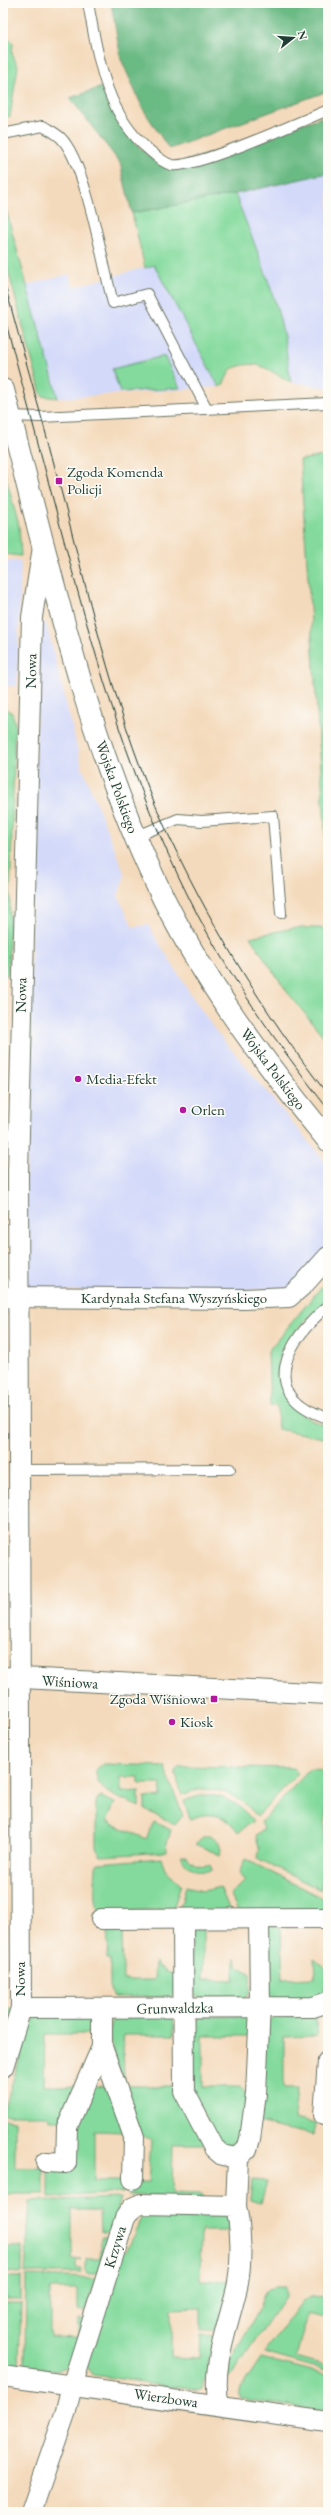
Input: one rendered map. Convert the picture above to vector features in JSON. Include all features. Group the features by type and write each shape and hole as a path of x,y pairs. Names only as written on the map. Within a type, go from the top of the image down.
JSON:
{"street":[{"name":"Wojska Polskiego","path":"3,390 7,416 103,750 135,837 161,894 215,989 289,1092 328,1140"},
{"name":"Nowa","path":"3,2067 21,2008 11,1678 11,1078 32,617 44,545"},
{"name":"Kardynała Stefana Wyszyńskiego","path":"11,1297 244,1299 289,1297 303,1285 328,1257"},
{"name":"Wiśniowa","path":"11,1678 328,1694"},
{"path":"101,1920 328,1918"},
{"path":"183,1919 185,2008 182,2080 184,2090 214,2148 222,2155 238,2158"},
{"path":"220,2405 215,2389 217,2371 238,2281 239,2233 236,2206 238,2158 247,2149 256,2094 260,2006 259,1919"},
{"name":"Grunwaldzka","path":"21,2008 313,2007 328,2002"},
{"path":"102,2008 102,2047 134,2137 133,2179"},
{"path":"46,2162 66,2163 66,2127 102,2047"},
{"path":"324,2115 328,2061"},
{"name":"Krzywa","path":"32,2512 66,2411 72,2386 124,2218 132,2208 141,2204 152,2203 236,2206"},
{"name":"Wierzbowa","path":"3,2376 220,2405 328,2422"}],"lane":[{"path":"88,3 102,74 117,108 140,142 162,161 171,165 204,159 328,110"},
{"path":"3,134 43,126 61,138 73,159 88,198 113,303 147,294 207,409"},
{"path":"7,416 40,418 328,402"},
{"path":"135,837 178,819 202,821 273,816 281,913"},
{"path":"328,1306 294,1343 283,1368 286,1382 293,1396 302,1407 328,1418"},
{"path":"11,1470 230,1469"}],"shaded area":[{"path":"328,173 328,388 291,382 284,336 273,298 263,266 235,194"},
{"path":"154,265 219,387 58,398 27,285 69,274 73,287"},
{"path":"3,561 21,561 17,686 5,686 3,793"},
{"path":"46,623 82,767 125,875 118,896 133,927 148,925 191,995 215,1030 328,1165 328,1249 291,1289 23,1291 39,624"}],"green space":[{"path":"111,3 328,3 328,91 169,149 143,109 121,59"},
{"path":"3,31 13,43 12,54 18,66 10,116 3,119"},
{"path":"102,87 113,110 136,143 154,161 165,168 328,115 328,173 235,194 132,213 120,163 70,98"},
{"path":"235,194 275,301 284,337 291,382 263,367 249,364 231,369 223,385 219,387 154,265 145,268 132,213"},
{"path":"3,199 58,398 42,396 40,390 3,252"},
{"path":"164,356 180,388 120,392 112,369"},
{"path":"328,455 328,873 300,460"},
{"path":"3,466 19,526 21,556 3,554"},
{"path":"4,707 12,713 15,723 8,975 3,975"},
{"path":"294,928 328,928 328,1042 288,993 250,937"},
{"path":"328,1279 328,1301 304,1322 288,1340 279,1359 278,1372 281,1385 286,1396 294,1407 304,1416 316,1422 328,1425 328,1439 278,1429 277,1406 270,1406 268,1351"},
{"path":"104,1764 164,1766 183,1816 175,1824 145,1810 145,1798 161,1797 161,1784 139,1784 139,1777 121,1777 121,1792 139,1791 139,1807 110,1794 99,1784 97,1777 96,1769"},
{"path":"181,1766 293,1768 298,1773 257,1817 242,1801 224,1792 203,1789 182,1795 175,1772 177,1768"},
{"path":"328,1768 321,1890 257,1858 259,1847 256,1836 264,1829 261,1822 310,1769 326,1770"},
{"path":"202,1795 225,1798 231,1801 242,1809 253,1821 238,1832 228,1821 217,1816 204,1815 190,1819 184,1801"},
{"path":"101,1797 115,1803 107,1821 146,1839 154,1822 171,1830 167,1843 167,1852 101,1856 96,1848 96,1803"},
{"path":"204,1836 212,1837 218,1841 221,1847 220,1855 195,1844"},
{"path":"180,1856 187,1856 194,1863 203,1866 210,1864 212,1870 202,1871 194,1869 186,1864"},
{"path":"161,1858 166,1871 181,1885 173,1909 100,1912 97,1908 95,1897 96,1867 98,1863"},
{"path":"245,1859 328,1901 328,1912 239,1913 230,1894 246,1880 239,1873"},
{"path":"186,1887 203,1891 220,1887 231,1913 178,1913"},
{"path":"268,1922 281,1928 283,1979 315,1978 314,1959 327,1969 325,1989 317,1999 273,1998 269,1991"},
{"path":"192,1925 203,1928 203,1979 234,1980 235,1958 238,1965 250,1974 250,1989 246,1997 242,1999 198,1998 195,1996 194,1979 190,1978"},
{"path":"108,1928 122,1928 123,1980 154,1980 155,1961 158,1967 175,1976 174,1995 172,1997 114,1997 110,1990 110,1959 107,1959"},
{"path":"3,2007 13,2010 6,2029 6,2019 3,2018"},
{"path":"36,2016 87,2017 91,2024 89,2034 45,2034 44,2086 80,2086 61,2120 49,2120 48,2115 3,2115 26,2036"},
{"path":"169,2016 174,2020 174,2035 123,2035 124,2086 175,2086 207,2144 173,2144 172,2193 201,2194 203,2198 128,2195 128,2182 148,2182 151,2141 137,2132 109,2035 113,2017"},
{"path":"243,2016 251,2022 251,2036 203,2036 203,2087 241,2087 249,2099 243,2144 219,2145 188,2081 194,2022 201,2017"},
{"path":"276,2016 316,2018 318,2036 284,2037 284,2088 297,2088 294,2119 316,2124 314,2135 257,2123 265,2022"},
{"path":"91,2086 109,2087 129,2142 124,2142 123,2132 94,2131 94,2181 124,2181 123,2193 49,2197 49,2168"},
{"path":"3,2119 15,2120 15,2168 44,2168 44,2194 3,2194"},
{"path":"252,2180 267,2181 261,2203 250,2200"},
{"path":"121,2198 111,2232 101,2232 100,2210 72,2210 72,2259 81,2259 76,2261 76,2269 82,2269 81,2273 25,2273 30,2201"},
{"path":"225,2212 231,2231 201,2231 200,2280 230,2281 217,2327 213,2330 201,2330 201,2308 171,2309 171,2357 200,2358 201,2335 215,2336 203,2388 198,2390 93,2375 87,2364 116,2262 127,2250 143,2213"},
{"path":"101,2237 109,2237 98,2273 86,2273 86,2259 101,2259"},
{"path":"3,2247 22,2247 22,2273 3,2272"},
{"path":"26,2276 97,2278 85,2311 78,2310 78,2289 50,2289 50,2337 78,2338 78,2320 85,2320 70,2365 65,2368 48,2370 25,2365"},
{"path":"5,2277 21,2277 21,2299 5,2299"},
{"path":"286,2287 286,2295 235,2371 228,2378 227,2372 229,2364 238,2345 259,2310 265,2294 272,2288"},
{"path":"328,2296 328,2319 308,2314 296,2357 328,2366 328,2371 264,2353 301,2303 311,2297"},
{"path":"4,2303 21,2303 19,2365 3,2363"},
{"path":"261,2358 328,2375 328,2412 241,2399 239,2395 241,2388"}],"tram line":[{"path":"3,278 107,666 133,746 148,786 181,861 218,931 238,965 281,1031 328,1095"},
{"path":"3,312 91,638 118,726 151,813 189,898 219,953 271,1033 328,1109"}],"place":[{"name":"Zgoda Komenda Policji","path":"59,481"},
{"name":"Media-Efekt","path":"78,1079"},
{"name":"Orlen","path":"183,1110"},
{"name":"Zgoda Wiśniowa","path":"214,1699"},
{"name":"Kiosk","path":"172,1722"}]}
